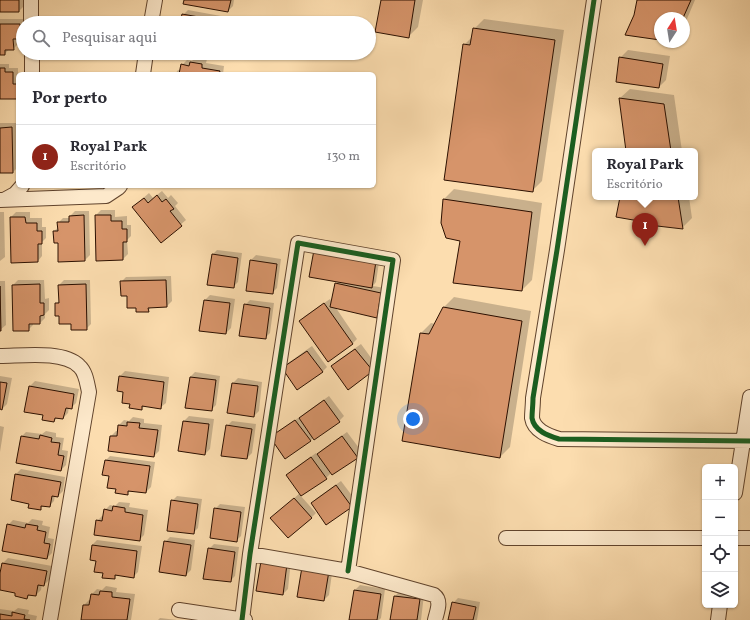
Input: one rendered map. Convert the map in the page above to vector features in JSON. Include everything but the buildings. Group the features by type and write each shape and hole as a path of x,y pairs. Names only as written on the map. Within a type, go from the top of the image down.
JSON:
{"street":[{"path":"31,0 31,16"},
{"path":"152,16 155,0"},
{"path":"594,0 557,250 533,398 532,420 536,428 547,435 559,439 747,440"},
{"path":"32,60 32,72"},
{"path":"143,72 145,60"},
{"path":"2,200 15,194 20,188"},
{"path":"56,188 72,197"},
{"path":"2,200 106,196 118,188"},
{"path":"179,610 243,620 250,554 298,243 393,260 348,571"},
{"path":"0,356 51,355 69,359 80,366 87,378 88,392 50,620"},
{"path":"738,480 747,440 750,396"},
{"path":"506,538 702,538"},
{"path":"738,538 750,538"},
{"path":"250,554 348,571 434,595 439,603 435,620"},
{"path":"718,620 720,608"}],"cycle path":[{"path":"594,0 557,250 533,398 533,423 542,432 559,439 750,441"},
{"path":"242,620 250,554 298,243 393,260 348,571"}],"place":[{"name":"Royal Park","path":"645,246"}]}
